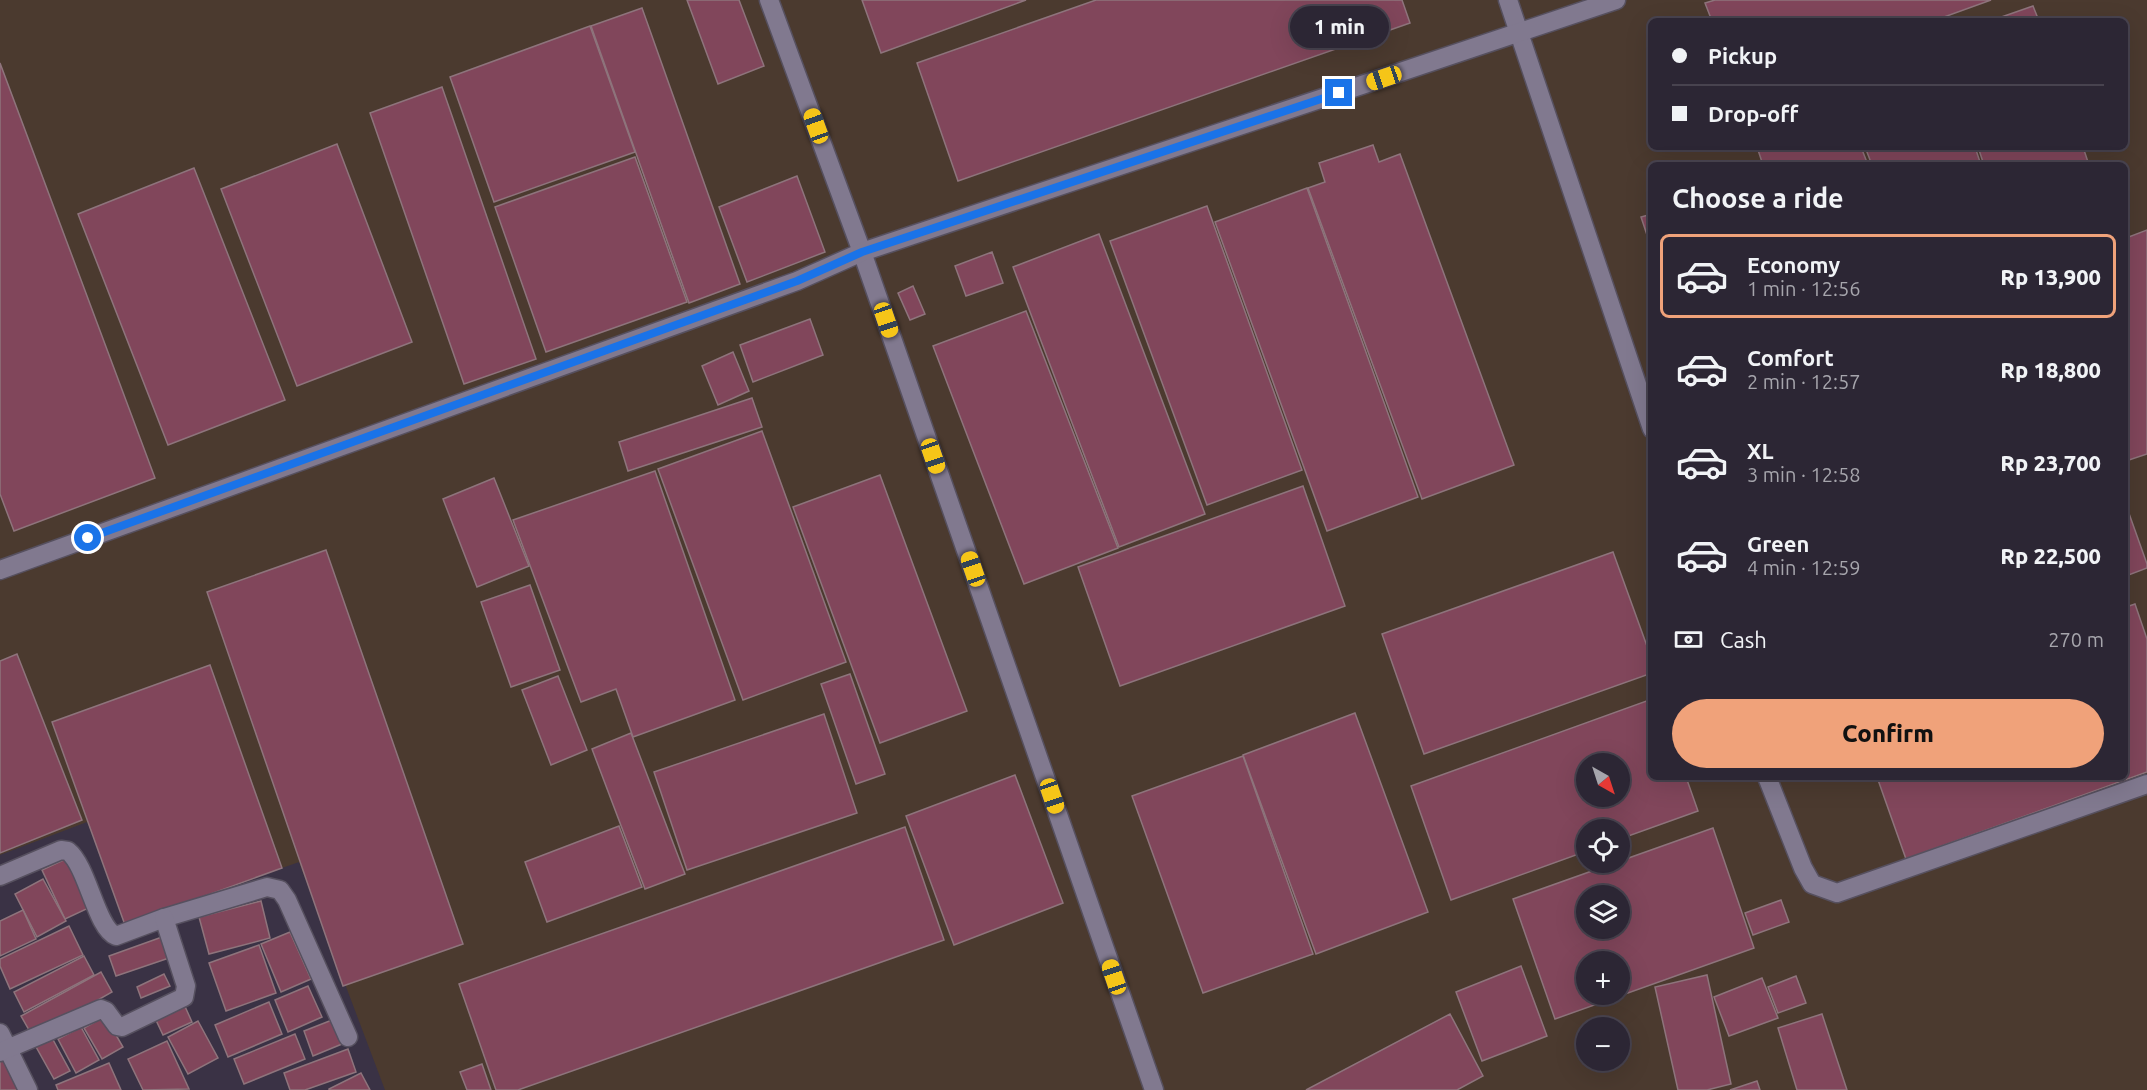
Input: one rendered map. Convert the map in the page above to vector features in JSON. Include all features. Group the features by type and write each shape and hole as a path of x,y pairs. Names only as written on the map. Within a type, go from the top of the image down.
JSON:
{"street":[{"path":"769,0 862,252 1154,1090"},
{"path":"1508,0 1521,33 1648,417"},
{"path":"0,570 797,281 862,252 1616,0"},
{"path":"1768,780 1803,868 1812,884 1837,893 2147,784"},
{"path":"0,876 62,850 68,851 111,934 116,936 164,918 267,887 280,890 287,900 348,1037"},
{"path":"28,1090 2,1045 101,1009 106,1011 117,1026 122,1027 184,997 186,986 164,918"}],"shaded area":[{"path":"0,0 2147,0 2147,1090 385,1090 299,862 130,922 87,822 0,855"}],"building":[{"path":"687,0 739,0 764,66 718,84"},
{"path":"862,0 1026,0 881,53"},
{"path":"1096,0 1402,0 1410,23 958,181 917,63"},
{"path":"1715,0 1991,0 1941,18 1711,18 1705,3"},
{"path":"2033,6 2038,18 1999,18"},
{"path":"642,8 740,284 689,303 591,26"},
{"path":"590,26 635,152 494,202 450,77"},
{"path":"0,63 155,478 14,531 0,494"},
{"path":"442,87 536,359 464,384 370,113"},
{"path":"337,144 412,342 297,386 221,189"},
{"path":"1373,145 1379,162 1400,154 1514,465 1422,499 1308,188 1325,182 1319,163"},
{"path":"1758,150 1862,150 1867,162 1762,162"},
{"path":"1866,150 1976,150 1980,162 1871,162"},
{"path":"1979,150 2084,150 2088,162 1983,162"},
{"path":"635,157 687,302 546,352 495,207"},
{"path":"194,168 285,400 168,445 78,214"},
{"path":"797,176 825,252 747,282 719,207"},
{"path":"1307,188 1418,497 1327,531 1215,222"},
{"path":"1207,206 1302,470 1207,505 1110,241"},
{"path":"1648,215 1648,238 1641,217"},
{"path":"2147,230 2147,454 2128,460 2128,237"},
{"path":"1099,234 1205,514 1119,547 1013,267"},
{"path":"992,252 1003,283 966,296 955,266"},
{"path":"913,286 925,314 910,320 898,293"},
{"path":"1026,311 1118,548 1024,584 933,346"},
{"path":"810,319 823,355 753,382 740,345"},
{"path":"733,352 749,391 718,405 702,366"},
{"path":"752,398 762,427 628,471 619,442"},
{"path":"762,431 846,662 743,700 658,469"},
{"path":"655,471 735,700 633,737 616,689 581,702 513,520"},
{"path":"880,475 967,711 880,743 793,507"},
{"path":"494,478 529,566 477,587 443,499"},
{"path":"1303,486 1345,606 1120,686 1078,567"},
{"path":"2128,511 2147,564 2147,568 2128,575"},
{"path":"326,550 463,944 343,986 207,592"},
{"path":"1613,552 1648,649 1648,674 1424,754 1382,634"},
{"path":"530,585 560,670 511,687 481,602"},
{"path":"2135,604 2147,639 2147,772 2128,779 2128,606"},
{"path":"17,654 82,820 0,853 0,661"},
{"path":"210,665 282,868 125,925 52,722"},
{"path":"850,674 885,774 856,784 821,684"},
{"path":"558,676 587,750 551,765 522,690"},
{"path":"1648,700 1648,780 1687,780 1698,811 1630,835 1630,819 1576,819 1576,855 1451,900 1411,786"},
{"path":"1355,713 1428,912 1316,954 1243,755"},
{"path":"824,714 857,813 687,870 654,772"},
{"path":"631,733 685,874 645,889 592,749"},
{"path":"1243,756 1313,954 1203,993 1132,796"},
{"path":"1015,775 1063,903 954,945 906,816"},
{"path":"1878,780 2125,780 1906,859"},
{"path":"619,826 642,887 547,922 525,862"},
{"path":"905,827 944,940 518,1090 496,1090 459,984"},
{"path":"1713,828 1754,948 1630,992 1630,951 1576,951 1576,1005 1594,1005 1555,1019 1513,899 1586,873 1630,873 1630,857"},
{"path":"72,856 95,905 65,919 42,870"},
{"path":"43,879 66,921 37,937 15,894"},
{"path":"1781,900 1789,922 1753,935 1745,913"},
{"path":"261,901 270,938 209,954 199,917"},
{"path":"23,910 36,939 0,956 0,921"},
{"path":"69,926 83,955 10,989 0,966 0,959"},
{"path":"290,932 311,979 281,992 261,944"},
{"path":"162,937 169,958 116,976 109,956"},
{"path":"259,945 276,993 226,1011 209,963"},
{"path":"84,956 94,975 24,1012 14,992"},
{"path":"1521,966 1547,1036 1482,1061 1456,992"},
{"path":"101,972 112,992 33,1037 21,1016"},
{"path":"164,974 170,986 141,998 137,987"},
{"path":"1707,975 1731,1084 1707,1090 1678,1090 1655,987"},
{"path":"1796,976 1806,1003 1778,1013 1768,987"},
{"path":"1762,978 1778,1018 1729,1036 1714,997"},
{"path":"308,986 322,1017 288,1032 275,1000"},
{"path":"183,1002 192,1022 163,1035 154,1016"},
{"path":"269,1002 282,1034 228,1057 215,1025"},
{"path":"1450,1014 1483,1076 1457,1090 1306,1090"},
{"path":"1822,1014 1847,1090 1797,1090 1778,1028"},
{"path":"105,1016 123,1047 102,1059 84,1028"},
{"path":"332,1020 342,1044 313,1056 304,1031"},
{"path":"198,1021 218,1058 188,1074 168,1037"},
{"path":"81,1027 99,1060 76,1073 58,1039"},
{"path":"295,1034 305,1059 244,1084 234,1059"},
{"path":"51,1036 70,1071 54,1079 35,1045"},
{"path":"167,1041 189,1089 143,1090 128,1059"},
{"path":"348,1049 356,1072 305,1090 290,1090 284,1073"},
{"path":"5,1054 21,1090 0,1090 0,1057"},
{"path":"109,1063 121,1090 58,1090 56,1085"},
{"path":"482,1064 491,1090 467,1090 460,1072"},
{"path":"361,1073 370,1090 329,1090 329,1089"},
{"path":"1757,1081 1760,1090 1730,1090"}],"route":[{"path":"88,538 797,281 862,252 1339,93"}]}
